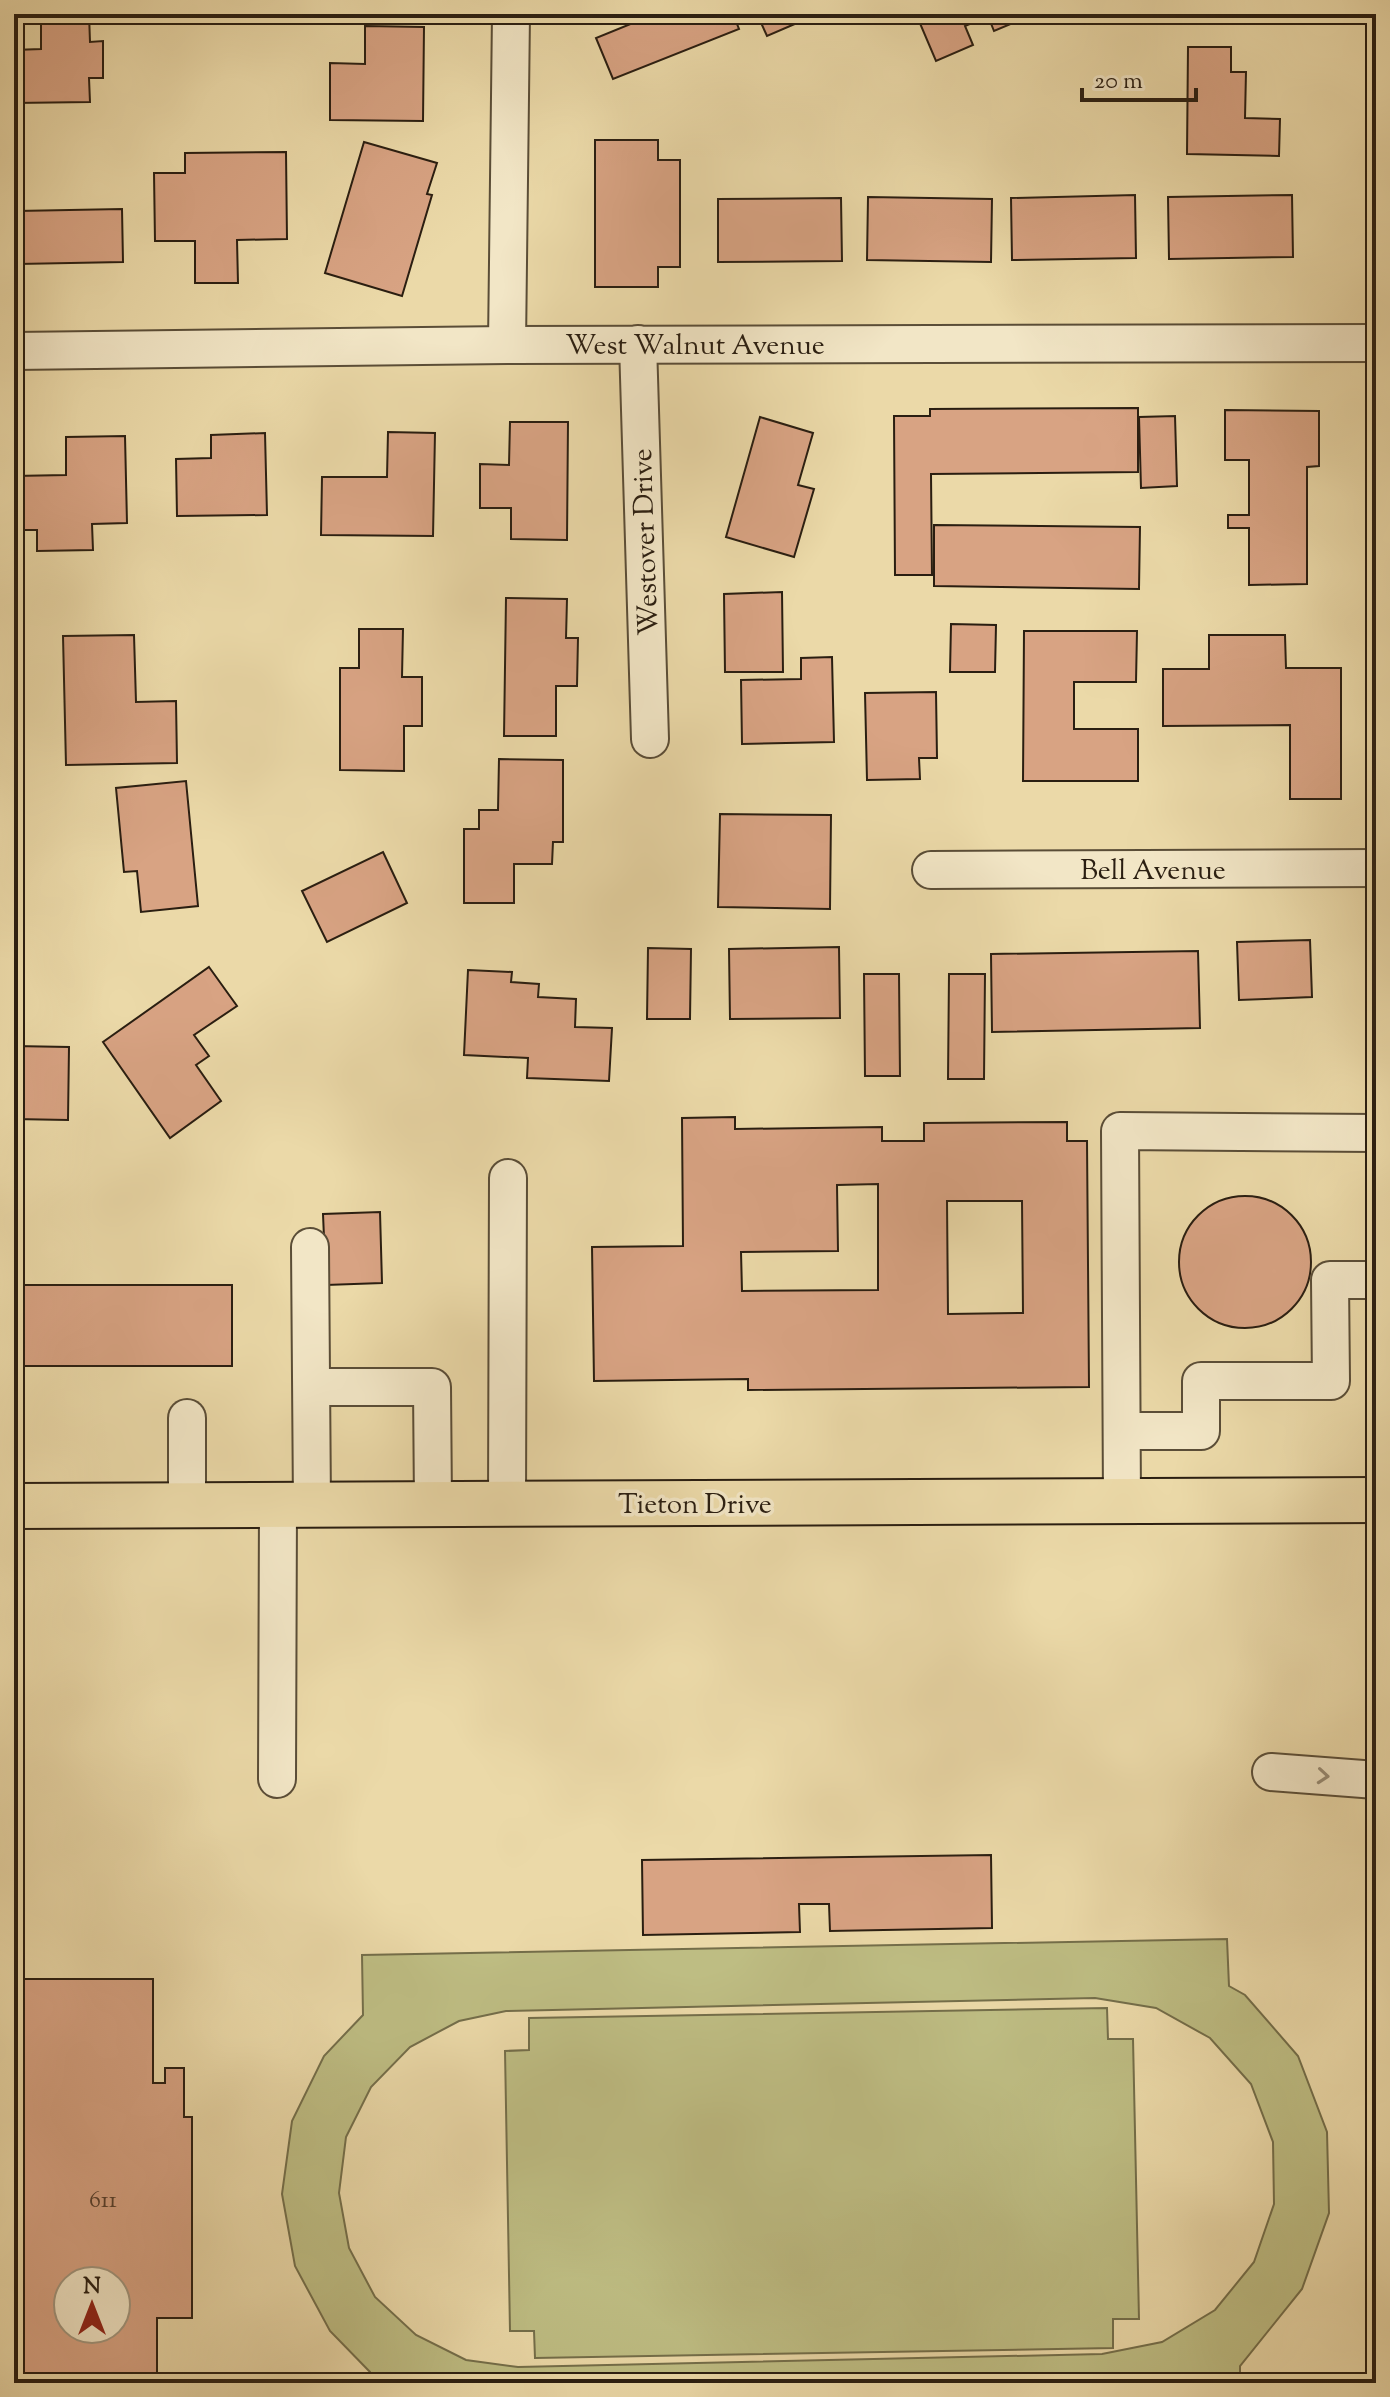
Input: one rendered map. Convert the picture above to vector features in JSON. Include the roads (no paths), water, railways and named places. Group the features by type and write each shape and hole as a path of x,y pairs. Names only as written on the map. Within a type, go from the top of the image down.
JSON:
{"main road":[{"name":"Tieton Drive","path":"14,1506 1376,1500"}],"street":[{"path":"507,345 511,14"},
{"name":"West Walnut Avenue","path":"14,351 638,344 1376,343"},
{"name":"Westover Drive","path":"638,344 650,739"},
{"name":"Bell Avenue","path":"931,870 1376,868"},
{"path":"1122,1501 1120,1131 1376,1133"},
{"path":"507,1504 508,1178"},
{"path":"277,1779 295,1505 312,1387 310,1247"},
{"path":"1122,1431 1201,1431 1201,1381 1331,1381 1330,1280 1376,1280"},
{"path":"312,1387 432,1387 433,1504"},
{"path":"187,1418 187,1505"},
{"path":"1271,1772 1376,1780"}]}
